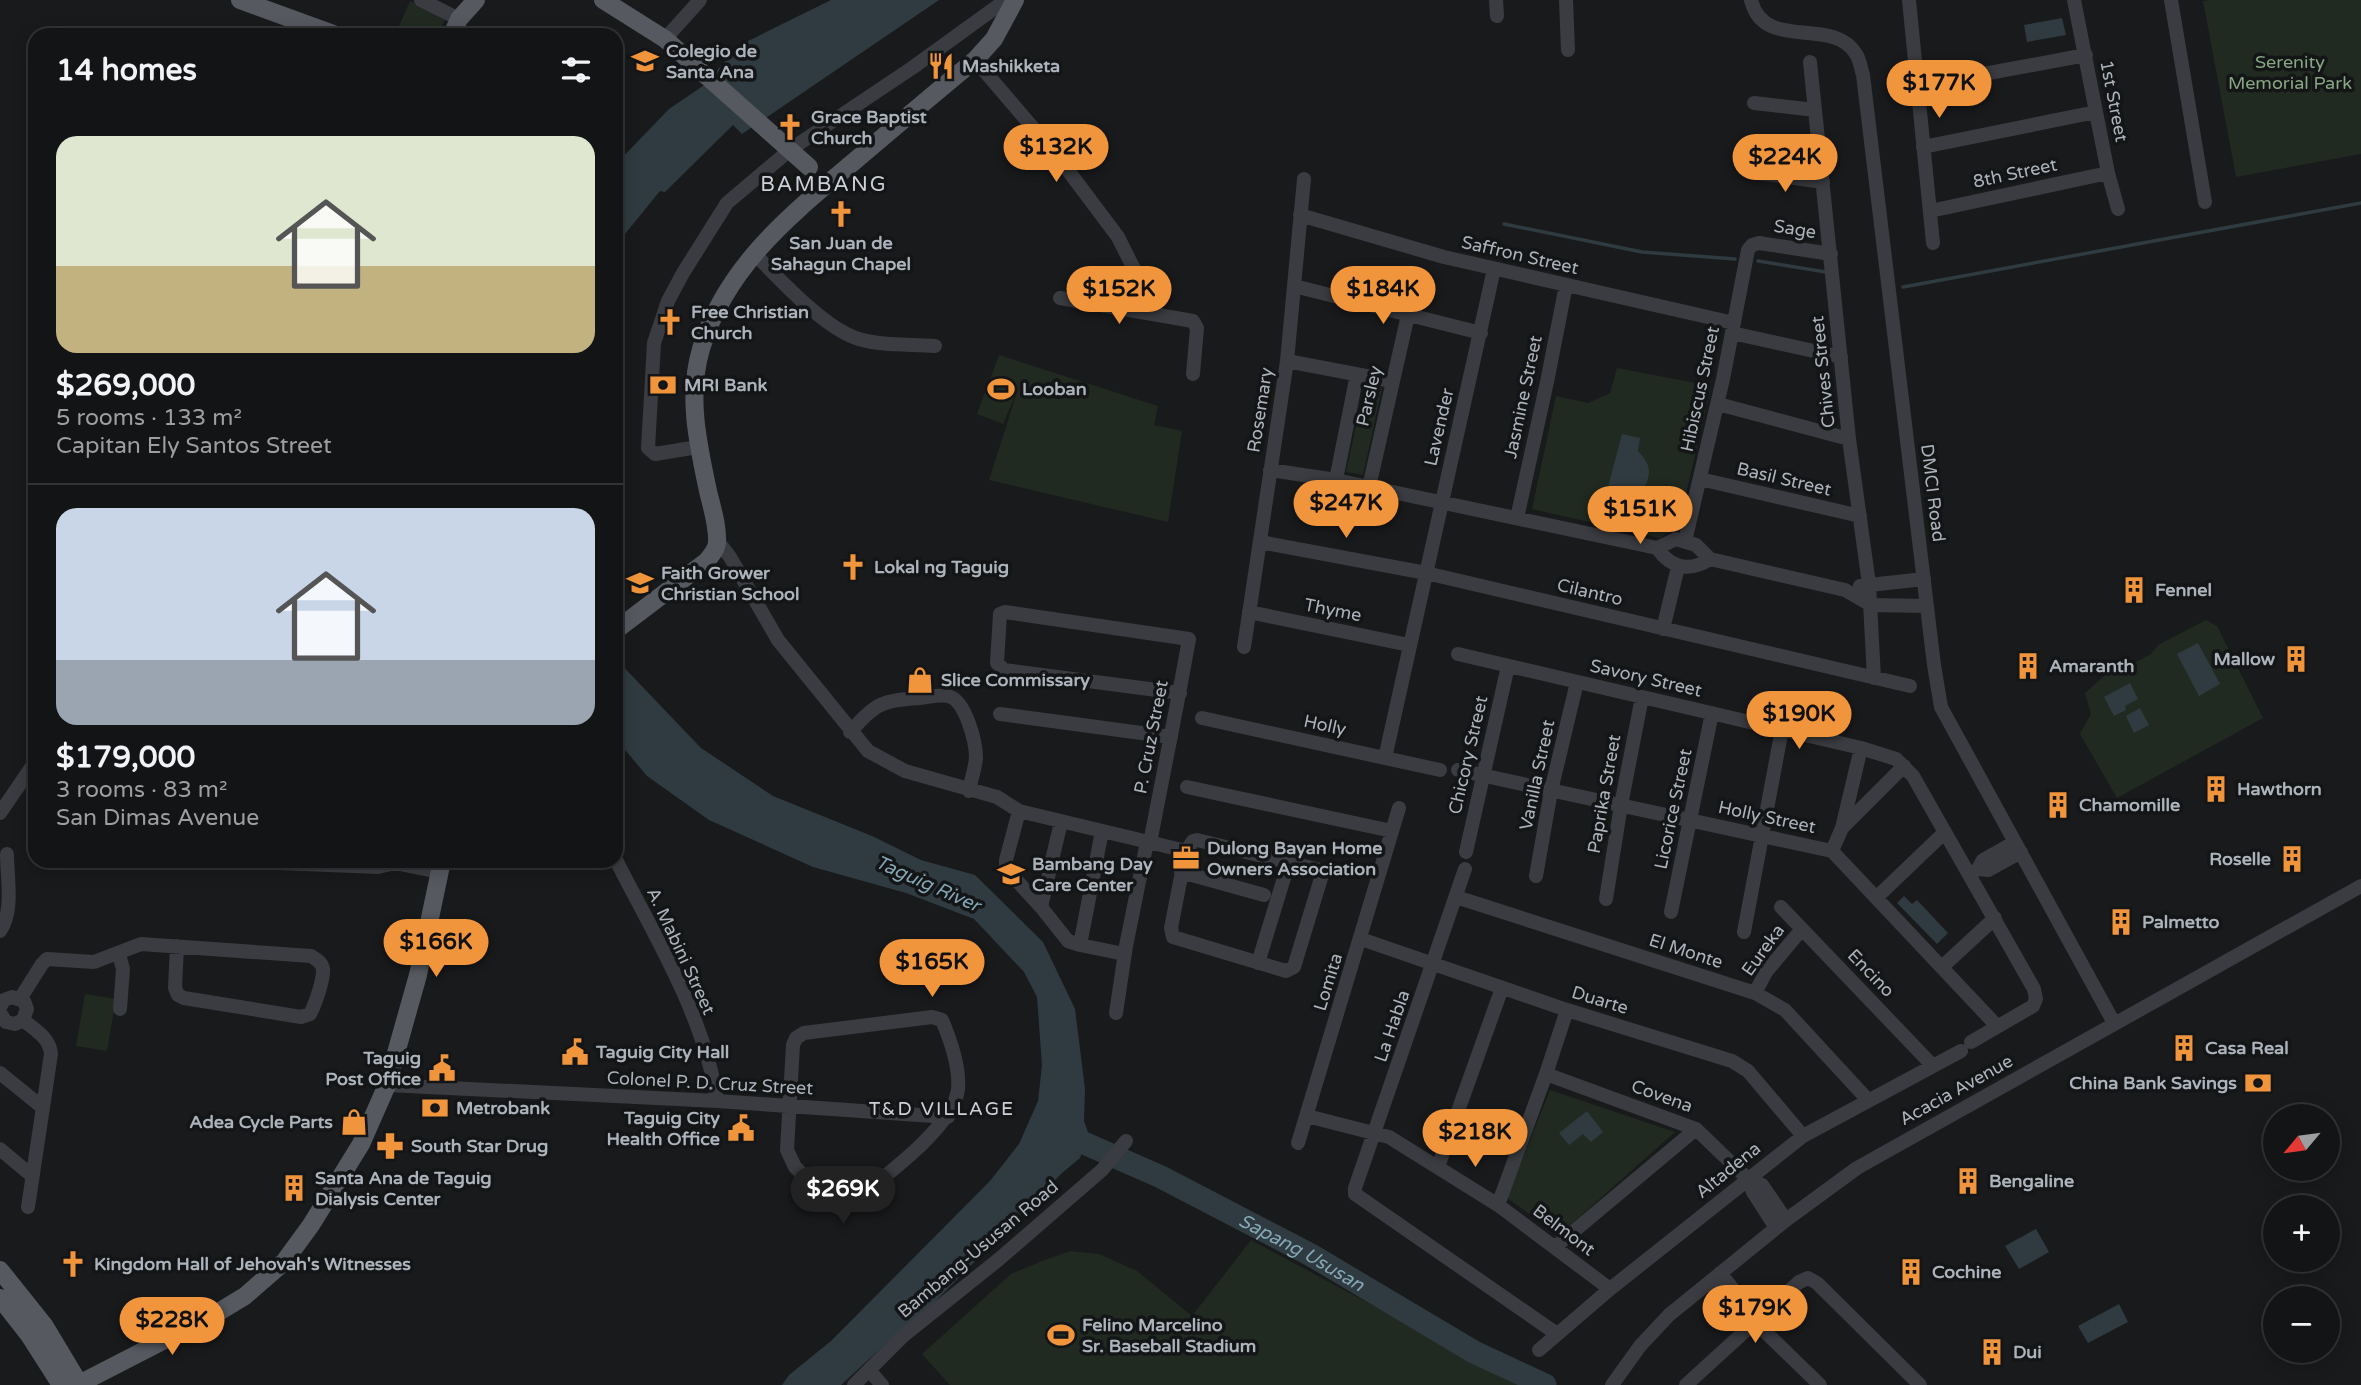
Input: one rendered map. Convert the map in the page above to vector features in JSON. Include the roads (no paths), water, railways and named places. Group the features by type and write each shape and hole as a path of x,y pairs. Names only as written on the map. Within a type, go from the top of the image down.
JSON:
{"main road":[{"path":"240,0 317,28"},
{"path":"455,27 476,0"},
{"path":"623,625 707,561 717,547 717,529 698,447 694,405 695,380 709,326 737,276 818,178 975,60 994,39 1015,0"},
{"path":"615,3 694,63 791,149 818,178"},
{"path":"0,1270 44,1325 79,1385 217,1313 251,1292 271,1275 312,1225 361,1144 387,1085 418,975 441,868"},
{"path":"0,1298 29,1335 61,1385"}],"street":[{"path":"421,0 455,27"},
{"path":"665,39 700,0"},
{"path":"698,447 655,454 648,448 654,343 668,301 682,273 727,203 791,149 912,68 1006,0"},
{"path":"1496,0 1497,16"},
{"path":"1566,0 1568,50"},
{"name":"DMCI Road","path":"1751,0 1755,13 1770,27 1830,37 1846,43 1857,54 1863,75 1941,707 2114,1023"},
{"path":"1909,0 1933,243"},
{"name":"1st Street","path":"2074,0 2108,173 2118,209"},
{"path":"2171,0 2205,202"},
{"path":"1919,86 2085,55"},
{"path":"975,60 1058,157 1118,237 1137,275 1142,296 1141,312"},
{"name":"Chives Street","path":"1810,62 1849,439 1869,584 1874,678"},
{"path":"1754,103 1815,110"},
{"path":"1923,147 2096,112"},
{"path":"1751,172 1823,182"},
{"name":"8th Street","path":"1930,211 2108,173"},
{"name":"Rosemary","path":"1244,646 1287,361 1304,179"},
{"name":"Saffron Street","path":"1300,215 1494,269 1841,356"},
{"name":"Sage","path":"1752,245 1759,243 1831,254"},
{"name":"Hibiscus Street","path":"1685,541 1718,404 1748,250 1752,245"},
{"path":"754,253 818,314 839,330 857,339 935,346"},
{"name":"Lavender","path":"1385,758 1494,269"},
{"name":"Jasmine Street","path":"1517,518 1566,285"},
{"path":"1294,286 1481,333"},
{"path":"1060,298 1190,320 1196,324 1197,332 1193,374"},
{"name":"Parsley","path":"1369,487 1408,314"},
{"path":"1287,361 1392,381"},
{"path":"1336,480 1357,374"},
{"path":"1718,404 1849,439"},
{"path":"1270,470 1336,480 1657,548 1666,560 1678,566 1696,566 1710,559"},
{"name":"Basil Street","path":"1700,479 1860,516"},
{"path":"717,540 730,557 778,640 868,751 905,771 997,797 1019,811 1185,851"},
{"path":"1657,548 1669,541 1685,541 1696,545 1710,559 1845,590 1871,605 1927,606"},
{"name":"Cilantro","path":"1260,542 1426,573 1910,686"},
{"path":"1664,629 1678,566"},
{"path":"1845,590 1869,584 1924,579"},
{"name":"P. Cruz Street","path":"1116,1013 1124,954 1171,737 1180,693 1189,639 1005,612 1000,614 997,663 1004,670 1180,693"},
{"name":"Thyme","path":"1249,612 1409,645"},
{"name":"Savory Street","path":"1458,654 1861,748 1896,759 1904,766"},
{"name":"Chicory Street","path":"1466,852 1508,666"},
{"name":"Vanilla Street","path":"1536,876 1551,791 1577,682"},
{"path":"850,732 872,708 885,701 938,696 954,699 965,714 975,745 976,761 969,790"},
{"name":"Paprika Street","path":"1606,899 1620,805 1642,697"},
{"name":"Licorice Street","path":"1671,912 1712,713"},
{"path":"1000,714 1171,737"},
{"name":"Holly","path":"1202,718 1440,770"},
{"path":"1744,932 1782,729"},
{"path":"1832,851 1842,828 1861,748"},
{"path":"1842,828 1904,766 1919,786 1945,832 1974,872 1995,919 1942,967"},
{"name":"Holly Street","path":"1458,770 1832,851 1997,1026"},
{"path":"0,813 28,772"},
{"path":"1187,787 1392,831"},
{"name":"Lomita","path":"1298,1143 1399,808"},
{"path":"1019,811 1006,869 1068,941 1124,954"},
{"path":"1041,907 1061,822"},
{"path":"1080,945 1102,831"},
{"path":"1877,897 1945,832"},
{"path":"1193,841 1316,867 1322,872 1294,967 1286,971 1173,937 1171,928 1181,872 1185,851 1193,841"},
{"path":"1974,872 1988,870 2001,857 2018,847"},
{"path":"0,931 8,911 7,854"},
{"name":"A. Mabini Street","path":"620,868 693,1017 712,1069 716,1101"},
{"name":"La Habla","path":"1465,869 1355,1194 1557,1334"},
{"path":"1181,872 1264,895"},
{"path":"1258,963 1284,878"},
{"name":"Acacia Avenue","path":"1612,1385 1653,1331 1781,1224 1857,1168 2114,1023 2360,891"},
{"name":"El Monte","path":"1456,897 1755,993 1785,1010 1868,1100"},
{"name":"Encino","path":"1781,907 1933,1066"},
{"name":"Altadena","path":"1539,1350 1610,1289 1803,1136 1933,1066 2032,1006 2036,999 2034,989 1995,919"},
{"name":"Eureka","path":"1755,993 1766,972 1802,929"},
{"name":"Duarte","path":"1361,939 1567,1010 1732,1061 1748,1071 1803,1136"},
{"path":"20,999 47,959 94,962 141,944 177,946 312,956 319,961 323,970 315,1005 310,1014 301,1017 184,998 178,995 176,988 177,946"},
{"path":"119,954 123,969 120,1009"},
{"path":"1438,1167 1502,988"},
{"path":"12,997 20,999 27,1009 23,1020 15,1024 1,1013 12,997"},
{"path":"1498,1205 1567,1010"},
{"path":"932,1017 942,1020 955,1061 958,1089 948,1117 924,1142 848,1206 841,1209 833,1205 790,1159 787,1150 789,1107 793,1045 796,1038 804,1033 932,1017"},
{"path":"23,1020 51,1047 28,1207"},
{"path":"0,1073 42,1107"},
{"name":"Covena","path":"1546,1074 1696,1129 1748,1179 1781,1224"},
{"name":"Colonel P. D. Cruz Street","path":"387,1085 716,1101 948,1117"},
{"name":"Belmont","path":"1307,1115 1390,1137 1498,1205 1610,1289"},
{"path":"1555,1247 1696,1129"},
{"name":"Bambang-Ususan Road","path":"854,1385 903,1336 998,1260 1102,1170 1122,1146"},
{"path":"0,1149 31,1175"},
{"path":"1715,1277 1754,1321 1820,1385"},
{"path":"1686,1385 1754,1321 1799,1282 1808,1278 1817,1283 1920,1385"},
{"path":"869,1370 882,1385"}],"water":[{"path":"831,0 939,0 742,134 733,125 665,192 660,191 623,236 623,157 669,109 703,86 740,45"},
{"path":"2062,18 2066,35 2027,42 2024,25"},
{"path":"1622,434 1640,438 1638,451 1648,464 1649,470 1646,484 1639,496 1627,504 1614,505 1608,495 1608,487"},
{"path":"2198,643 2220,684 2199,696 2177,654"},
{"name":"Taguig River","path":"623,666 701,748 773,796 872,836 921,860 975,875 1043,942 1075,1009 1085,1089 1084,1121 1089,1135 1080,1158 924,1313 893,1337 841,1385 782,1385 789,1375 831,1341 990,1181 1019,1144 1038,1101 1042,1065 1037,997 1024,972 974,919 906,893 813,867 709,820 647,776 623,747"},
{"path":"2130,683 2138,699 2114,716 2104,697"},
{"path":"2140,708 2149,725 2134,733 2126,716"},
{"path":"1904,896 1912,904 1917,900 1948,933 1937,944 1897,903"},
{"path":"1587,1111 1603,1132 1591,1142 1583,1134 1569,1145 1559,1133"},
{"path":"2036,1229 2049,1252 2019,1269 2005,1246"},
{"path":"2119,1304 2128,1322 2088,1343 2078,1326"}],"waterway":[{"path":"1903,287 2361,203"},
{"path":"1504,224 1642,252 1735,259"},
{"path":"1758,261 1826,272"},
{"name":"Sapang Ususan","path":"1059,1132 1161,1177 1311,1255 1474,1352 1545,1385"}],"place":[{"name":"Colegio de Santa Ana","path":"645,61"},
{"name":"Mashikketa","path":"941,66"},
{"name":"Grace Baptist Church","path":"790,127"},
{"name":"San Juan de Sahagun Chapel","path":"841,214"},
{"name":"Free Christian Church","path":"670,322"},
{"name":"MRI Bank","path":"663,385"},
{"name":"Looban","path":"1001,389"},
{"name":"Lokal ng Taguig","path":"853,567"},
{"name":"Faith Grower Christian School","path":"640,583"},
{"name":"Fennel","path":"2134,590"},
{"name":"Mallow","path":"2296,659"},
{"name":"Amaranth","path":"2028,666"},
{"name":"Slice Commissary","path":"920,680"},
{"name":"Hawthorn","path":"2216,789"},
{"name":"Chamomille","path":"2058,805"},
{"name":"Dulong Bayan Home Owners Association","path":"1186,858"},
{"name":"Roselle","path":"2292,859"},
{"name":"Bambang Day Care Center","path":"1011,874"},
{"name":"Palmetto","path":"2121,922"},
{"name":"Casa Real","path":"2184,1048"},
{"name":"Taguig City Hall","path":"575,1052"},
{"name":"Taguig Post Office","path":"442,1068"},
{"name":"China Bank Savings","path":"2258,1083"},
{"name":"Metrobank","path":"435,1108"},
{"name":"Adea Cycle Parts","path":"354,1122"},
{"name":"Taguig City Health Office","path":"741,1128"},
{"name":"South Star Drug","path":"390,1146"},
{"name":"Bengaline","path":"1968,1181"},
{"name":"Santa Ana de Taguig Dialysis Center","path":"294,1188"},
{"name":"Kingdom Hall of Jehovah's Witnesses","path":"73,1264"},
{"name":"Cochine","path":"1911,1272"},
{"name":"Felino Marcelino Sr. Baseball Stadium","path":"1061,1335"},
{"name":"Dui","path":"1992,1352"}],"district":[{"name":"BAMBANG","path":"824,184"},
{"name":"T&D VILLAGE","path":"942,1108"}],"park label":[{"name":"Serenity Memorial Park","path":"2290,72"}]}
